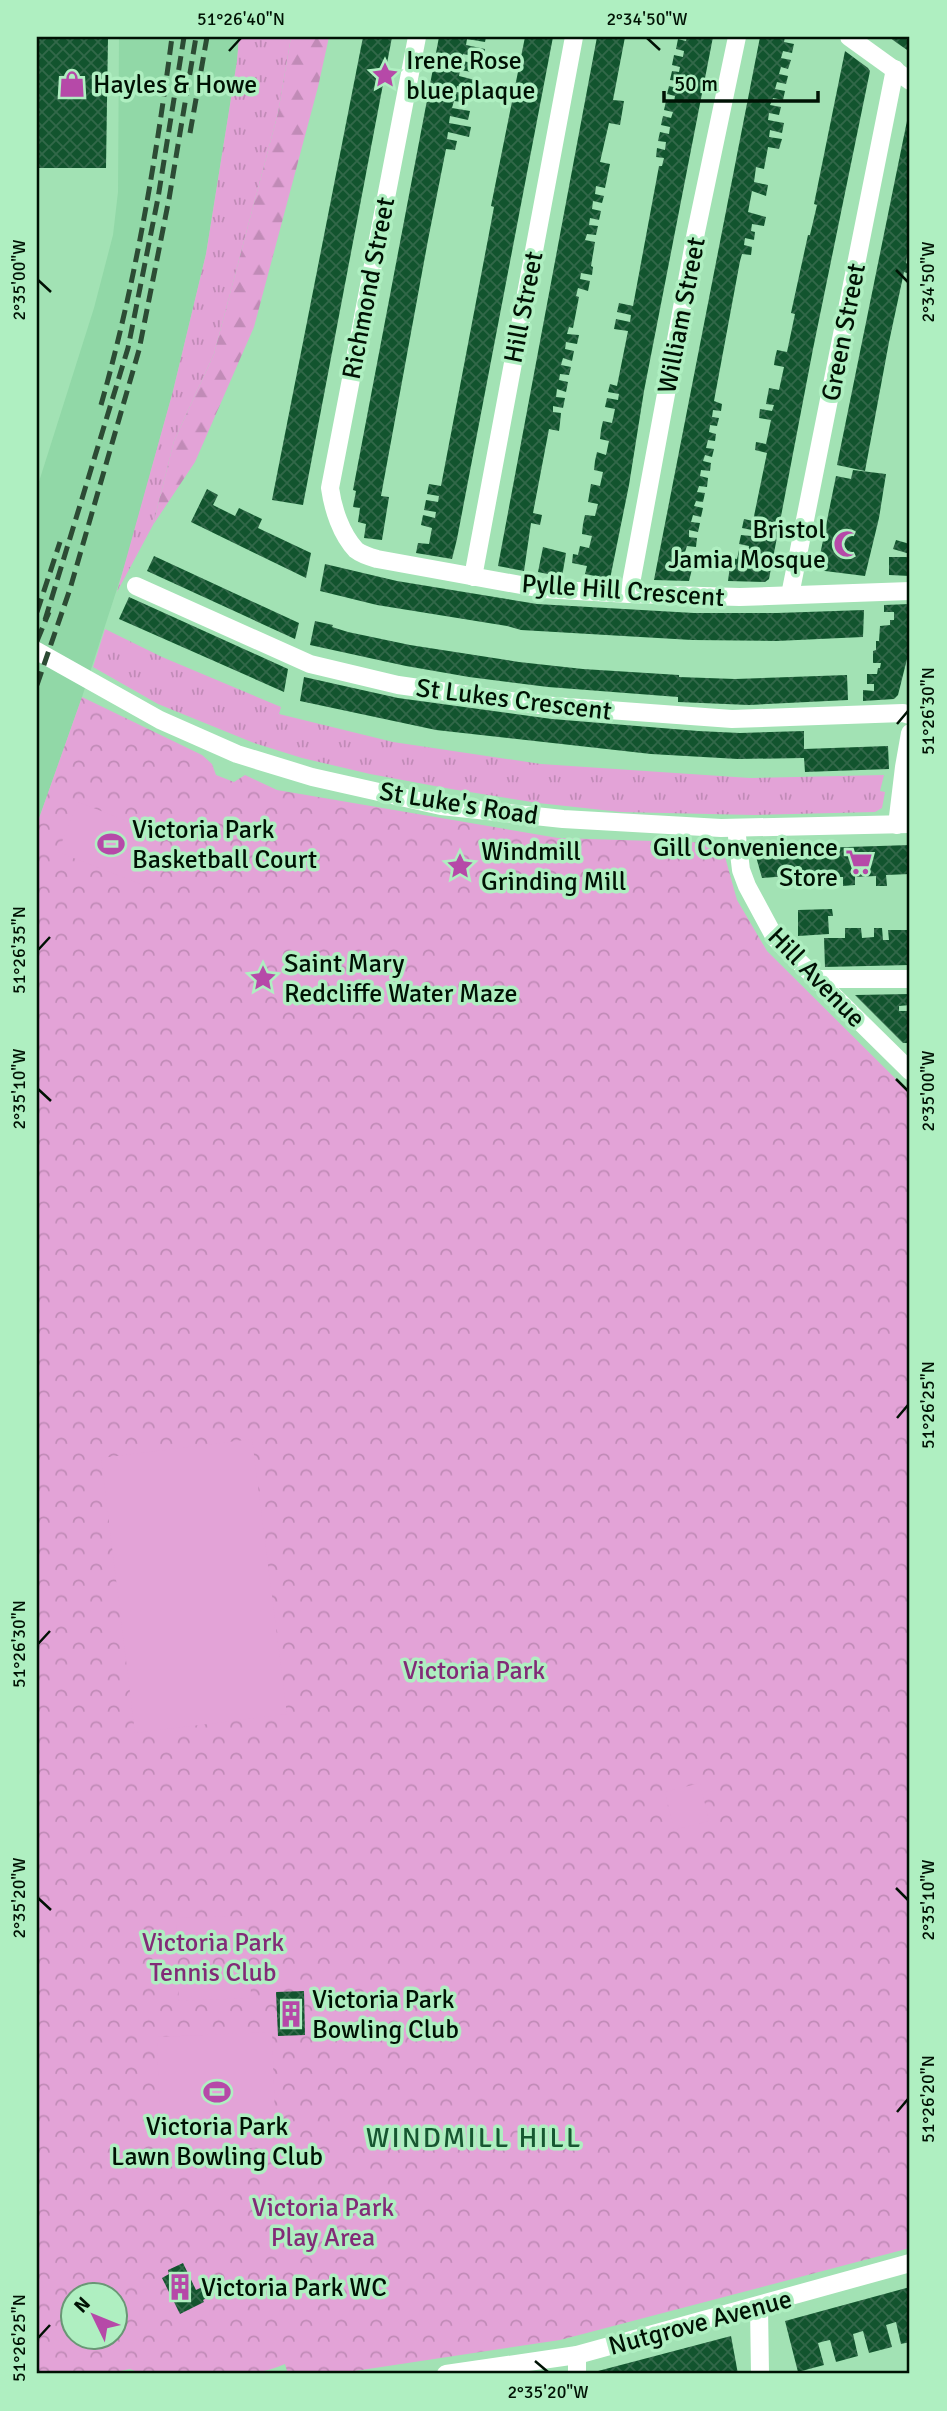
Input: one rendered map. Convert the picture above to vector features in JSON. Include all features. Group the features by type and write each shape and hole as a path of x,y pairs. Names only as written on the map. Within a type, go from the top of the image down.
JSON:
{"street":[{"name":"Richmond Street","path":"346,536 332,501 330,488 417,37"},
{"name":"Hill Street","path":"473,577 574,37"},
{"name":"William Street","path":"629,594 694,245 737,37"},
{"path":"849,37 910,81"},
{"name":"Green Street","path":"790,595 895,69"},
{"name":"Pylle Hill Crescent","path":"346,536 358,552 377,559 543,589 740,597 910,591"},
{"name":"St Lukes Crescent","path":"136,586 310,664 398,685 540,705 732,719 903,713 910,715"},
{"name":"St Luke's Road","path":"37,651 160,720 237,754 312,777 440,806 563,819 736,828 904,824"},
{"path":"904,824 904,767 910,733"},
{"name":"Hill Avenue","path":"736,828 741,870 762,917 775,938 910,1072"},
{"path":"816,979 910,979"},
{"name":"Nutgrove Avenue","path":"446,2374 576,2355 910,2263"},
{"path":"759,2306 760,2374"},
{"path":"576,2355 577,2374"}],"shaded area":[{"path":"119,37 239,37 206,254 173,391 127,558 37,824 37,488 94,308 113,235 118,192"}],"green space":[{"path":"239,37 291,37 278,113 214,354 174,441 153,525 117,592 173,391 206,254"},
{"path":"291,37 329,37 254,327 195,462 153,525 174,441 214,354 278,113"},
{"path":"105,629 162,657 281,707 279,714 393,742 541,764 750,778 884,775 880,791 885,792 882,808 875,812 754,815 621,812 538,803 370,774 254,743 158,704 93,667"},
{"name":"Victoria Park","path":"82,697 202,755 212,764 216,775 234,782 245,775 277,790 558,838 717,843 722,846 737,900 767,951 910,1093 910,2248 560,2340 335,2374 288,2374 285,2364 268,2370 233,2375 143,2374 130,2369 105,2374 37,2374 37,824"},
{"name":"Victoria Park Basketball Court","path":"78,802 163,835 143,885 58,852"},
{"path":"252,1439 287,1714 135,1733 101,1458"},
{"path":"700,1783 709,1821 674,1830 665,1792"},
{"path":"248,1916 249,1949 177,1952 176,1918"},
{"path":"250,1966 251,1998 179,2001 177,1968"},
{"name":"Victoria Park Lawn Bowling Club","path":"272,2032 276,2147 161,2151 157,2037"}],"building":[{"path":"37,37 108,37 106,168 37,168"},
{"path":"363,37 392,37 303,505 272,500"},
{"path":"439,37 486,37 485,42 467,39 466,45 485,49 484,58 463,54 462,61 474,63 472,72 460,70 459,76 475,80 473,89 457,86 456,92 469,94 468,103 454,101 452,108 470,111 468,120 450,116 449,123 471,127 469,137 448,132 447,139 457,141 455,150 446,149 428,240 381,496 389,497 382,540 364,538 366,524 358,522 360,508 353,507 356,491 353,490"},
{"path":"525,37 553,37 457,539 452,559 416,553 418,543 429,544 432,528 421,525 423,515 435,518 436,512 424,510 426,500 438,502 439,496 427,494 429,484 441,486 494,207 491,206"},
{"path":"597,37 625,37 613,100 624,101 620,125 609,123 600,162 610,164 605,188 596,186 595,194 604,196 602,203 593,201 592,209 601,211 599,220 590,218 589,225 598,226 596,235 587,234 585,240 595,242 592,275 581,273 580,279 590,281 588,291 578,288 576,296 579,297 573,328 569,327 567,334 579,335 577,344 566,342 565,349 574,351 572,361 563,358 561,365 571,367 569,375 560,374 559,380 568,382 566,392 557,389 556,397 565,398 563,408 553,406 553,412 561,413 559,431 549,429 533,513 542,515 540,525 531,523 524,571 498,566"},
{"path":"687,37 713,37 610,579 585,574 587,566 572,563 573,554 578,555 580,546 589,548 592,536 582,534 583,524 585,515 595,516 598,504 588,502 591,484 600,486 603,472 594,470 595,461 597,452 606,455 609,441 600,439 601,430 603,421 612,423 615,409 605,407 607,398 618,400 619,394 608,392 610,384 617,386 628,331 614,329 616,319 630,322 631,315 617,312 619,303 633,306 659,166 662,166 664,158 656,157 657,148 665,150 666,142 658,141 660,132 669,134 670,127 661,125 663,116 671,118 673,112 664,110 666,101 674,102 675,96 667,94 669,86 677,88 678,81 670,80 672,71 679,72 680,67 672,65 674,55 683,57 684,51 676,49 678,39 686,41"},
{"path":"760,37 785,37 784,42 794,44 792,53 783,51 781,58 791,60 788,69 781,67 779,74 788,76 786,84 777,82 775,89 785,91 783,100 773,98 770,105 781,107 779,115 769,113 768,120 784,123 782,133 770,130 769,137 782,139 779,149 768,147 764,169 756,167 754,182 768,185 766,196 752,191 748,212 766,217 764,226 752,224 754,240 745,238 744,245 752,247 751,255 742,254 740,261 714,401 722,404 721,411 713,410 712,417 719,418 717,426 710,425 709,432 716,434 715,441 708,440 706,448 714,449 712,457 705,455 703,461 711,463 710,471 701,470 700,476 708,478 707,487 699,486 697,492 705,493 703,502 696,501 694,506 703,508 701,517 693,515 691,522 700,523 698,532 689,530 689,537 697,538 696,547 687,546 685,552 694,554 693,562 684,560 683,566 692,569 689,581 654,580"},
{"path":"889,37 910,37 910,52 897,43"},
{"path":"845,51 870,71 769,579 765,582 728,581 731,558 737,559 739,550 748,552 749,546 739,544 741,535 751,536 752,530 742,528 744,519 753,521 767,453 755,450 756,442 766,444 771,420 759,418 760,409 772,411 774,405 766,404 769,388 779,390 784,367 774,365 775,358 777,350 787,352 795,314 791,313 817,205 814,204"},
{"path":"909,111 910,257 907,256 906,263 910,265 910,274 904,272 865,471 837,465"},
{"name":"Bristol Jamia Mosque","path":"853,470 886,474 865,576 817,570 836,476 851,479"},
{"path":"207,489 218,495 213,505 235,516 239,508 262,519 258,528 311,553 306,578 191,522"},
{"path":"896,540 910,544 910,554 893,549"},
{"path":"543,547 566,553 562,577 538,572"},
{"path":"154,556 299,623 295,639 147,571"},
{"path":"889,557 910,557 910,576 889,575"},
{"path":"325,564 397,581 537,604 694,613 864,610 863,637 776,641 692,640 521,630 377,605 320,591"},
{"path":"129,597 288,669 284,692 119,619"},
{"path":"910,604 910,647 898,695 894,699 863,701 863,690 874,691 874,684 867,684 867,674 877,674 880,668 881,663 873,663 873,651 876,650 876,641 879,641 880,626 890,625 890,620 894,620 894,612 884,612 884,605"},
{"path":"315,621 348,632 410,645 583,669 735,679 847,675 848,700 749,705 678,702 678,697 548,687 469,677 310,645"},
{"path":"304,677 398,698 552,719 740,733 804,731 804,749 888,746 889,769 805,772 804,758 738,759 651,754 436,730 300,701"},
{"path":"910,845 910,874 886,875 887,886 876,886 876,876 855,877 855,885 843,886 843,877 828,877 828,873 762,878 755,853 758,850"},
{"path":"832,909 833,916 828,916 829,934 798,936 798,910"},
{"path":"845,928 861,928 862,938 874,937 874,928 882,928 883,940 889,940 888,930 910,930 910,965 825,967 824,938 845,938"},
{"path":"910,994 910,1005 899,1006 899,1011 910,1011 910,1043 903,1043 855,995"},
{"name":"Victoria Park Bowling Club","path":"304,1991 305,2035 278,2036 276,1992"},
{"name":"Victoria Park WC","path":"183,2263 196,2290 209,2284 214,2294 180,2314 162,2278 169,2274 168,2270"},
{"path":"910,2287 910,2342 901,2344 896,2322 886,2325 892,2347 869,2353 863,2331 853,2334 858,2356 836,2362 830,2340 825,2341 818,2343 824,2365 798,2372 785,2321"},
{"path":"731,2336 738,2374 599,2374 598,2371"}],"railway":[{"path":"101,405 143,222 172,37"},
{"path":"45,620 128,348 158,198 184,37"},
{"path":"37,685 70,589 139,350 169,199 196,37"},
{"path":"190,133 207,37"},
{"path":"37,612 60,542"},
{"path":"37,641 49,612"}],"place":[{"name":"Irene Rose blue plaque","path":"385,75"},
{"name":"Hayles & Howe","path":"72,84"},
{"name":"Bristol Jamia Mosque","path":"847,544"},
{"name":"Victoria Park Basketball Court","path":"111,844"},
{"name":"Gill Convenience Store","path":"859,862"},
{"name":"Windmill Grinding Mill","path":"460,866"},
{"name":"Saint Mary Redcliffe Water Maze","path":"263,978"},
{"name":"Victoria Park Bowling Club","path":"291,2014"},
{"name":"Victoria Park Lawn Bowling Club","path":"217,2092"},
{"name":"Victoria Park WC","path":"180,2287"}],"district":[{"name":"WINDMILL HILL","path":"474,2137"}],"park label":[{"name":"Victoria Park Tennis Club","path":"213,1957"},
{"name":"Victoria Park Play Area","path":"323,2222"}]}
